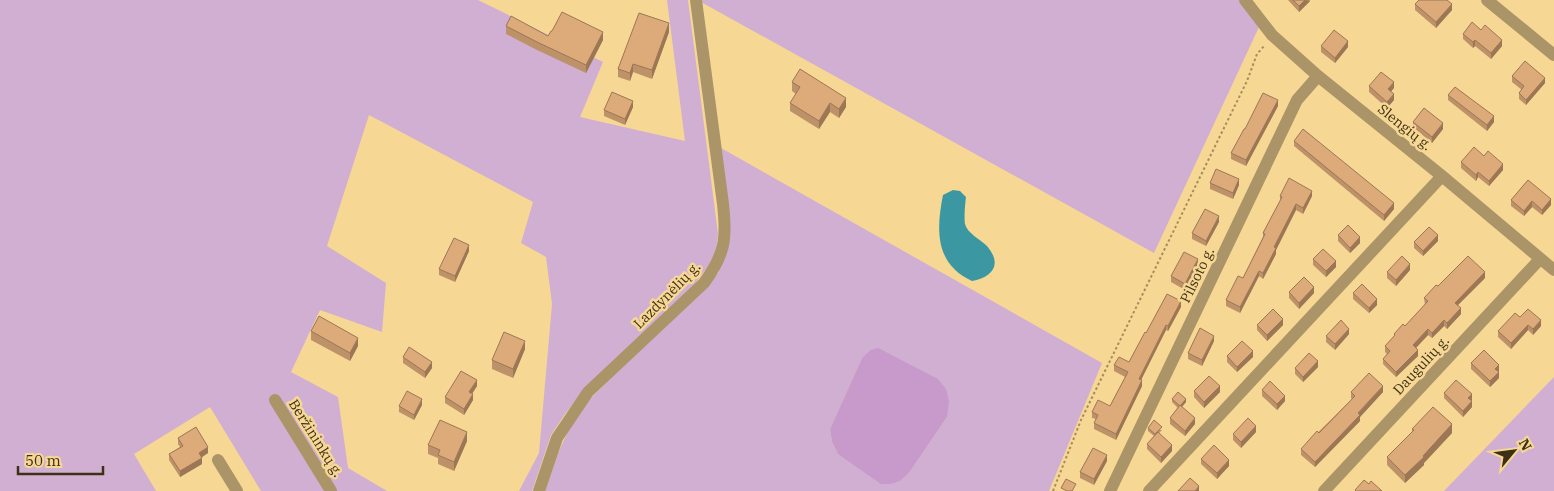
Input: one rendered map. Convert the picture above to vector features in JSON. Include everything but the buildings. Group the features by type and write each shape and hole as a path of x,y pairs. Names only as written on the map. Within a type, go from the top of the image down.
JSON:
{"street":[{"name":"Lazdynėlių g.","path":"539,491 557,438 588,392 704,283 714,269 723,248 726,230 696,0"},
{"name":"Slengių g.","path":"1245,0 1272,35 1318,76 1554,270"},
{"path":"1487,0 1554,55"},
{"name":"Pilsoto g.","path":"1110,491 1297,100 1318,76"},
{"path":"1149,491 1442,176"},
{"name":"Daugulių g.","path":"1324,491 1540,259"},
{"name":"Beržininkų g.","path":"275,400 331,491"},
{"path":"218,460 236,491"}],"path":[{"path":"1053,491 1081,420 1247,81 1257,54 1272,35"}],"shaded area":[{"path":"0,0 478,0 603,62 580,117 685,141 667,0 688,0 718,234 716,253 691,289 586,388 551,435 532,491 519,491 539,453 552,304 546,257 521,243 533,202 369,115 327,246 386,283 382,332 320,310 291,372 338,397 348,468 387,491 261,491 210,407 134,454 156,491 0,491"},
{"path":"700,0 1239,0 1259,27 1154,253"},
{"path":"721,148 1102,363 1049,491 545,491 569,429 591,398 719,272","holes":["862,358 947,417 909,473 900,481 838,454 832,442 830,429"]},
{"path":"878,348 938,379 946,389 949,401 947,417 909,473 900,481 890,484 881,484 838,454 832,442 830,429 862,358 871,350"},
{"path":"1554,377 1554,491 1444,491"}],"water":[{"path":"953,190 960,191 966,197 966,227 987,246 994,259 995,264 990,273 985,277 972,281 960,274 951,265 941,245 939,221 943,195"}]}
